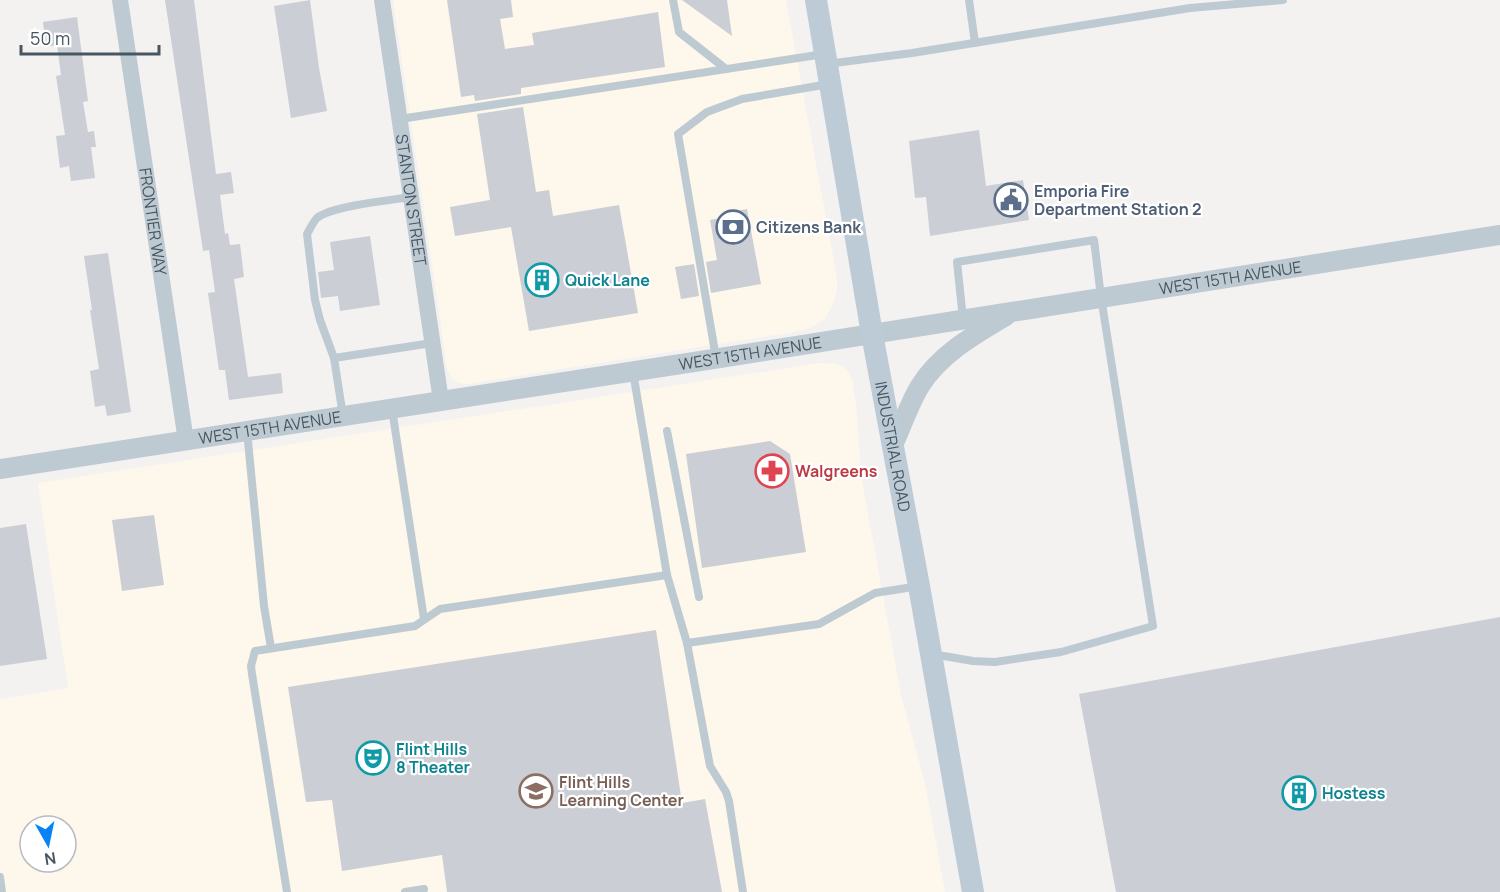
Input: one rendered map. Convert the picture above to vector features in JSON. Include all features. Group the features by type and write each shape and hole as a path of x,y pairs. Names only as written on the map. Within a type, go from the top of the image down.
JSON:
{"main road":[{"name":"INDUSTRIAL ROAD","path":"816,0 872,334 973,892"}],"street":[{"name":"FRONTIER WAY","path":"120,0 186,441"},
{"name":"STANTON STREET","path":"382,0 441,401"},
{"name":"WEST 15TH AVENUE","path":"0,469 1500,235"},
{"path":"893,446 919,387 931,371 976,333 1016,311"}],"lane":[{"path":"673,0 679,32 726,69"},
{"path":"969,0 975,43"},
{"path":"400,119 726,69 827,67 1190,8 1283,0"},
{"path":"716,359 678,134 708,112 827,67"},
{"path":"343,416 334,358 315,300 307,234 318,218 330,212 363,204 411,197"},
{"path":"931,654 995,662 1060,652 1153,627 1094,240 957,262 963,319"},
{"path":"334,358 432,343"},
{"path":"633,372 667,575 687,643 710,766 729,801 743,892"},
{"path":"392,409 424,619"},
{"path":"247,431 264,606 271,648"},
{"path":"667,431 699,597"},
{"path":"287,892 251,666 255,651 415,626 440,609 667,575"},
{"path":"687,643 819,624 875,593 919,586"},
{"path":"0,877 2,892"},
{"path":"405,892 424,889"}],"shaded area":[{"path":"393,0 786,0 837,278 835,298 825,319 800,331 467,384 453,380 447,369"},
{"path":"820,363 836,364 848,372 852,380 856,403 861,475 901,695 926,788 945,892 0,892 0,699 68,688 38,483"}],"building":[{"path":"165,0 194,0 216,174 231,172 234,193 220,195 225,234 228,233 230,245 240,244 244,277 234,279 248,377 281,373 283,393 229,400 225,370 219,370 208,293 215,292 209,250 203,251"},
{"path":"310,0 327,111 291,118 274,6"},
{"path":"447,0 511,0 513,17 500,19 505,49 534,45 532,33 658,12 665,67 521,88 521,94 475,101 474,95 461,97"},
{"path":"682,0 727,0 732,36"},
{"path":"77,17 88,101 83,102 88,132 94,131 96,147 91,147 95,178 71,181 69,166 60,168 56,136 65,135 56,76 61,75 57,45 46,47 43,22"},
{"path":"523,107 536,192 549,190 553,216 619,205 638,313 529,331 511,227 455,236 450,207 490,200 477,114"},
{"path":"979,130 986,186 1023,180 1029,220 930,236 926,197 915,198 909,141"},
{"path":"747,209 761,284 711,293 706,262 717,260 710,220 726,217 725,213"},
{"path":"370,236 380,305 340,311 338,296 321,298 318,272 334,270 330,242"},
{"path":"108,253 131,412 107,416 105,405 95,407 90,371 99,369 84,256"},
{"path":"694,264 699,296 681,299 675,267"},
{"name":"Walgreens","path":"770,441 790,454 806,552 702,568 686,454"},
{"path":"154,515 164,585 122,591 112,520"},
{"path":"26,524 47,659 0,666 0,528"},
{"name":"Hostess","path":"1500,617 1500,892 1116,892 1079,694"},
{"path":"656,630 682,803 705,799 722,892 447,892 442,855 342,871 332,800 306,802 288,687"}],"place":[{"name":"Emporia Fire Department Station 2","path":"1011,200"},
{"name":"Citizens Bank","path":"733,227"},
{"name":"Quick Lane","path":"542,280"},
{"name":"Walgreens","path":"772,471"},
{"name":"Flint Hills 8 Theater","path":"373,758"},
{"name":"Flint Hills Learning Center","path":"536,791"},
{"name":"Hostess","path":"1299,793"}]}
